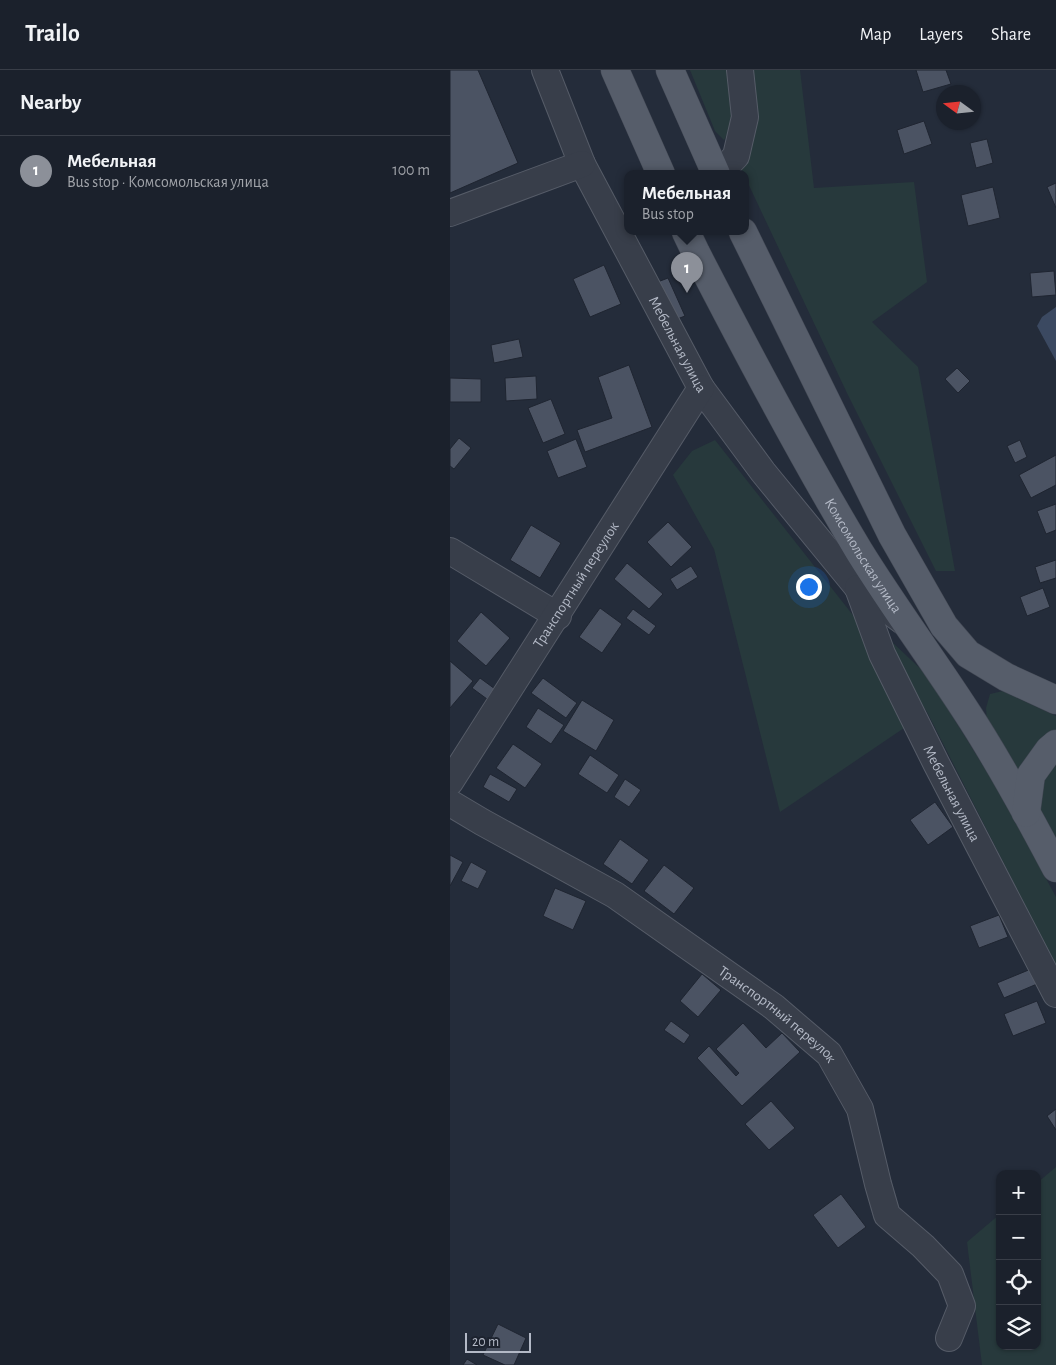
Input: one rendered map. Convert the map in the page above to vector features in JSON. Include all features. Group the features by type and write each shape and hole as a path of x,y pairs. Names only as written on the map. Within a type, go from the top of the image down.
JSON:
{"main road":[{"path":"616,70 659,170"},
{"path":"670,70 716,170"},
{"name":"Комсомольская улица","path":"687,235 772,400 859,550 905,623 966,712 1056,868"},
{"path":"744,235 892,535 944,626 968,654 1006,677 1056,700"},
{"path":"859,550 892,535"},
{"path":"1026,813 1031,775 1049,750 1056,744"}],"street":[{"name":"Мебельная улица","path":"545,70 582,164 702,388 763,472 858,588 905,623"},
{"path":"722,170 736,156 746,118 740,70"},
{"path":"450,213 582,164"},
{"name":"Транспортный переулок","path":"450,782 558,616 702,388"},
{"path":"450,551 558,616"},
{"name":"Мебельная улица","path":"858,588 882,654 1056,994"},
{"name":"Транспортный переулок","path":"450,803 615,895 774,1007 828,1054 860,1108 878,1184 888,1215 923,1246 950,1274 962,1306 949,1338"}],"shaded area":[{"path":"690,70 732,70 734,123 724,140 715,131"},
{"path":"751,70 800,70 814,188 914,182 927,282 872,322 918,367 955,571 936,571 847,393 749,185 749,170 742,170 740,167"},
{"path":"715,440 867,633 907,726 780,812 714,549 673,475 692,451"},
{"path":"892,642 926,674 997,788 1056,897 1056,966 927,712 902,674"},
{"path":"1003,691 1056,716 1056,734 1020,778 987,721 986,708 990,694"},
{"path":"1056,759 1056,848 1039,817 1039,781"},
{"path":"1056,1167 1056,1365 982,1365 967,1242 996,1217 996,1350 1041,1350 1041,1180"}],"water":[{"path":"1056,307 1056,361 1037,326 1042,317"}],"building":[{"path":"450,70 478,70 518,163 450,193"},
{"path":"916,70 946,70 951,84 936,85 936,88 923,92"},
{"path":"924,121 932,144 904,154 897,130"},
{"path":"987,139 993,163 976,168 970,143"},
{"path":"1056,183 1056,208 1047,187"},
{"path":"993,187 1000,218 968,226 961,195"},
{"path":"604,265 621,304 590,317 573,279"},
{"path":"1054,271 1056,295 1032,297 1030,273"},
{"path":"668,278 685,316 672,321 655,283"},
{"path":"519,339 523,357 494,363 491,345"},
{"path":"629,365 652,427 585,452 577,430 612,418 598,377"},
{"path":"957,368 970,381 958,393 945,379"},
{"path":"536,376 537,399 506,401 505,378"},
{"path":"450,378 481,379 481,402 450,402"},
{"path":"551,399 565,434 543,443 528,408"},
{"path":"459,438 471,448 454,469 450,466 450,449"},
{"path":"576,439 587,467 558,478 547,451"},
{"path":"1020,440 1027,457 1015,463 1007,446"},
{"path":"1056,455 1056,485 1031,498 1019,475"},
{"path":"1056,504 1056,530 1046,534 1037,511"},
{"path":"668,522 692,547 671,567 647,542"},
{"path":"531,525 561,543 540,578 510,560"},
{"path":"1056,560 1056,578 1040,583 1035,567"},
{"path":"627,563 663,594 649,609 614,579"},
{"path":"691,566 698,577 677,590 670,579"},
{"path":"1043,588 1050,607 1027,616 1020,597"},
{"path":"600,608 622,624 602,653 579,637"},
{"path":"633,609 656,626 649,635 626,618"},
{"path":"481,612 510,638 486,666 457,641"},
{"path":"450,661 473,681 450,708"},
{"path":"480,678 495,689 487,699 472,688"},
{"path":"543,678 577,703 566,718 531,693"},
{"path":"582,700 614,720 596,751 563,731"},
{"path":"538,708 564,725 551,744 526,727"},
{"path":"513,744 542,764 525,788 496,768"},
{"path":"590,755 619,775 607,793 578,774"},
{"path":"490,774 517,789 509,802 483,787"},
{"path":"625,779 641,790 629,807 614,797"},
{"path":"935,802 953,827 928,845 910,820"},
{"path":"620,839 649,860 632,884 603,864"},
{"path":"450,855 463,862 450,886"},
{"path":"471,862 487,871 478,889 461,881"},
{"path":"664,865 694,888 674,914 644,891"},
{"path":"555,888 586,901 573,930 543,916"},
{"path":"999,915 1008,937 979,948 970,926"},
{"path":"1031,969 1037,984 1004,998 997,983"},
{"path":"702,974 721,990 698,1017 680,1001"},
{"path":"1037,1001 1046,1023 1013,1036 1004,1014"},
{"path":"671,1021 690,1035 684,1044 664,1030"},
{"path":"743,1023 766,1048 782,1033 800,1052 742,1106 697,1058 709,1046 736,1076 739,1073 716,1049"},
{"path":"771,1101 795,1128 769,1150 745,1124"},
{"path":"1056,1109 1056,1130 1047,1116"},
{"path":"841,1194 866,1227 838,1248 813,1215"},
{"path":"498,1324 526,1338 514,1365 505,1365 483,1355"},
{"path":"467,1359 477,1365 463,1365"}],"place":[{"name":"Мебельная","path":"687,293"}]}
